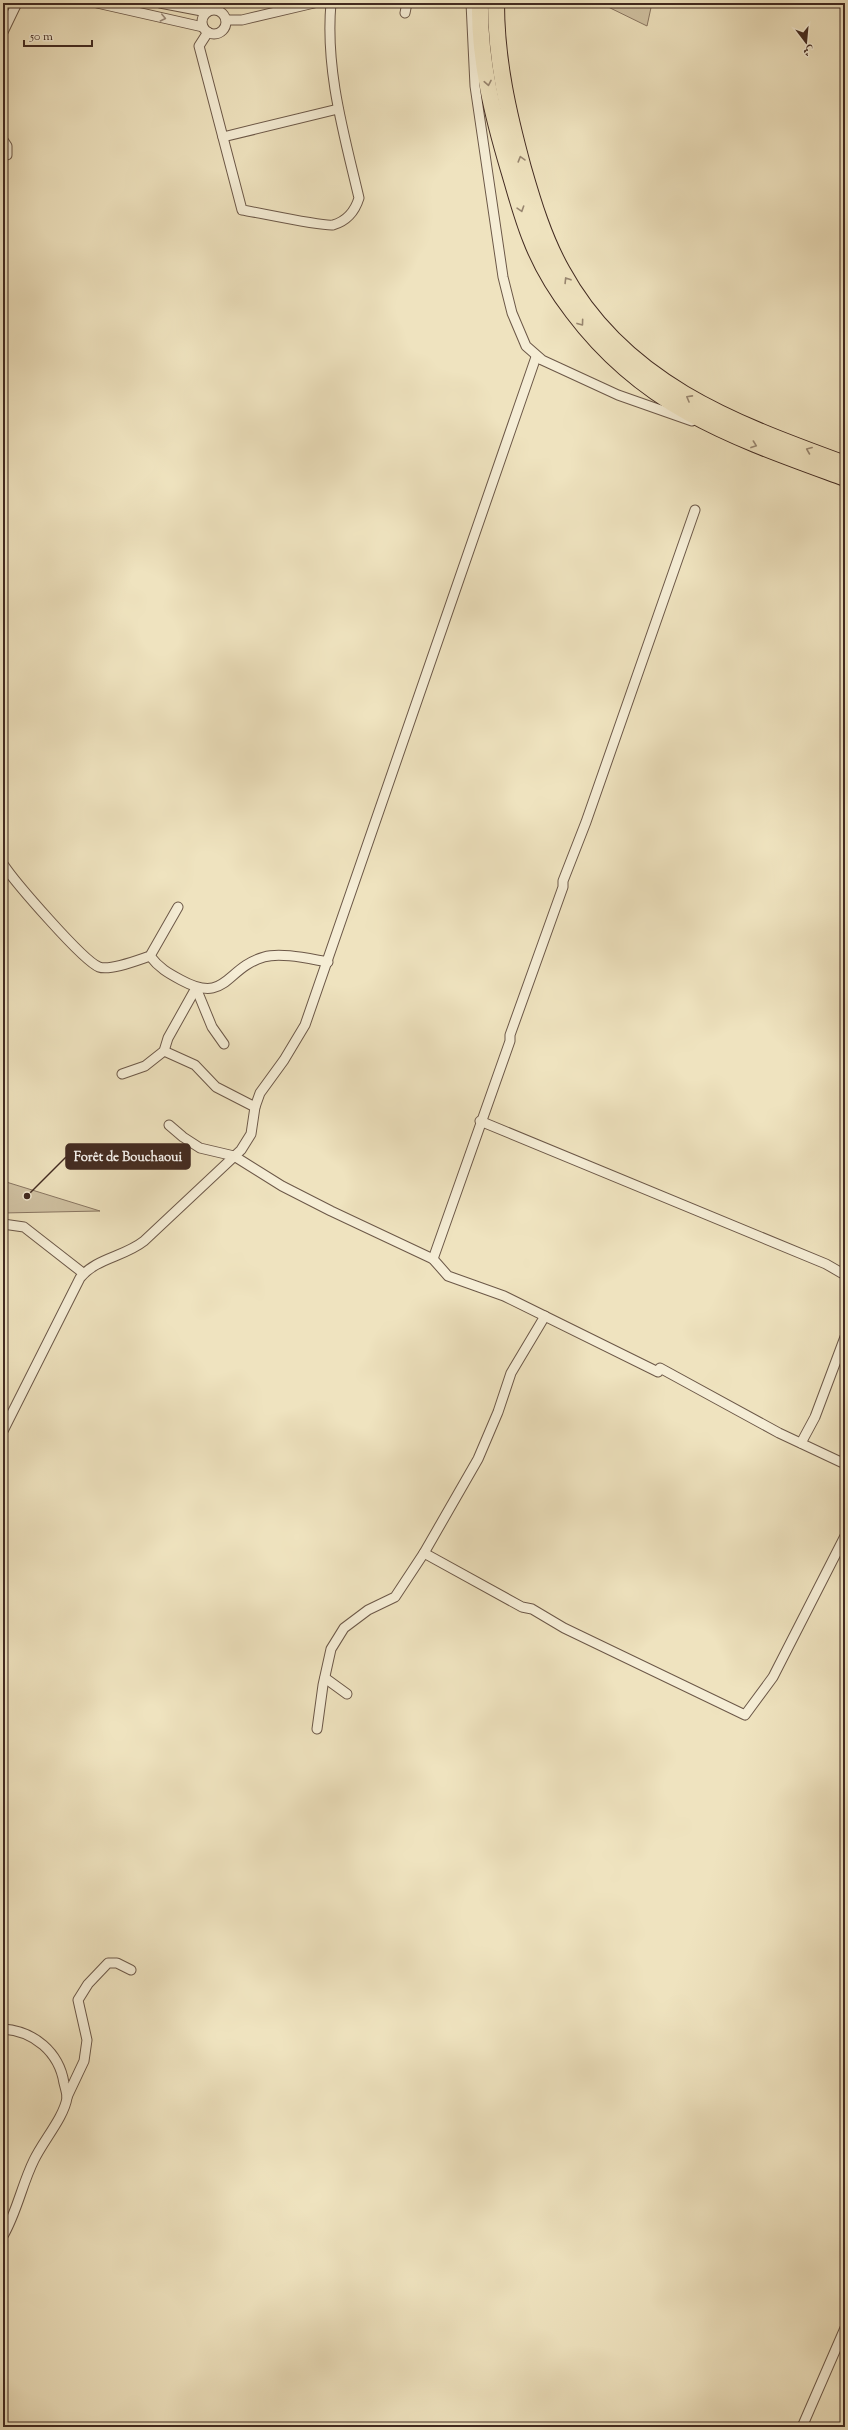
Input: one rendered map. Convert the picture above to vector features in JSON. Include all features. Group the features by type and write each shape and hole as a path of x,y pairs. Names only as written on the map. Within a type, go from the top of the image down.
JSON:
{"highway":[{"path":"480,3 480,29 483,59 501,141 531,239 556,288 591,336 636,379 690,415 725,432 845,478"},
{"path":"496,3 496,35 503,88 513,131 539,219 562,271 576,294 620,346 643,368 677,391 712,411 845,464"}],"street":[{"path":"3,32 17,3"},
{"path":"97,3 206,29 213,34 222,30 226,20 221,7 207,12 160,3"},
{"path":"226,20 242,20 314,3"},
{"path":"207,12 202,20 206,29 199,46 242,210 331,225 348,218 355,210 359,198 338,109 330,57 328,30 331,3"},
{"path":"405,13 407,3"},
{"path":"471,3 475,86 503,277 512,313 526,346 536,357 618,395 725,432"},
{"path":"223,137 338,109"},
{"path":"3,140 7,146 7,155 3,156"},
{"path":"3,1431 76,1283 83,1274 96,1264 119,1256 140,1244 234,1156 251,1134 255,1106 264,1087 282,1064 305,1025 536,357"},
{"path":"433,1259 695,510"},
{"path":"3,864 13,879 75,946 98,966 107,968 150,956 178,907"},
{"path":"150,956 158,968 196,988 208,990 218,987 238,971 264,957 303,958 328,962"},
{"path":"196,988 212,1027 224,1044"},
{"path":"122,1074 145,1066 164,1051 168,1038 196,988"},
{"path":"164,1051 195,1065 216,1087 255,1106"},
{"path":"480,1122 826,1264 845,1275"},
{"path":"169,1125 183,1138 200,1148 234,1156 282,1186 324,1208 433,1259 448,1276 504,1296 659,1370 845,1464"},
{"path":"3,1224 24,1227 83,1274"},
{"path":"317,1729 331,1649 344,1628 368,1610 395,1597 424,1553 478,1459 498,1412 511,1373 545,1316"},
{"path":"801,1443 815,1417 845,1337"},
{"path":"424,1553 522,1607 532,1610 564,1628 745,1715 773,1677 845,1536"},
{"path":"325,1678 347,1694"},
{"path":"3,2236 11,2222 34,2160 63,2109 84,2061 87,2040 78,2000 88,1984 108,1963 118,1963 131,1970"},
{"path":"3,2029 11,2030 36,2039 54,2054 63,2074 67,2097"},
{"path":"802,2427 845,2328"}],"shaded area":[{"path":"600,3 652,3 647,26"},
{"path":"3,1181 100,1211 3,1213"}],"place":[{"name":"Forêt de Bouchaoui","path":"27,1196"}]}
